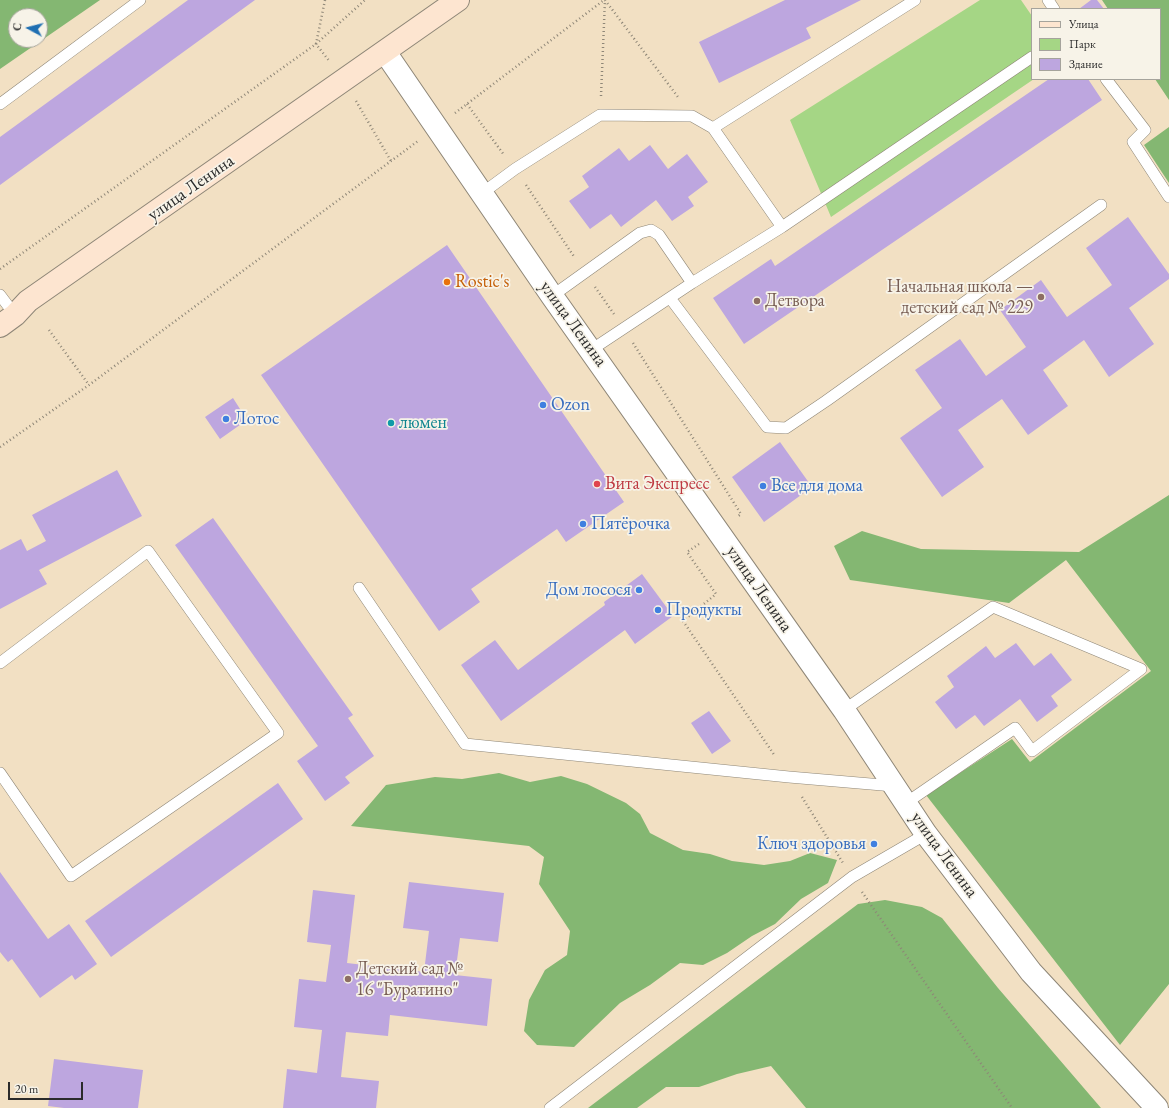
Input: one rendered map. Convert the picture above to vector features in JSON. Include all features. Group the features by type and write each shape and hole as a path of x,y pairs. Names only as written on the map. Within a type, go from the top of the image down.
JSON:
{"main road":[{"name":"улица Ленина","path":"8,321 28,302 458,0"}],"street":[{"name":"улица Ленина","path":"385,52 552,296 844,710 926,834 1031,972 1157,1108"}],"lane":[{"path":"0,104 140,0"},
{"path":"714,128 915,0"},
{"path":"591,350 692,283 782,227 1031,58"},
{"path":"1107,80 1145,130 1133,142 1169,197"},
{"path":"482,194 515,169 600,115 692,116 714,128 782,227"},
{"path":"670,298 768,427 786,428 833,397 1101,205"},
{"path":"552,296 640,233 651,230 659,235 692,283"},
{"path":"0,295 8,321"},
{"path":"0,663 148,551 278,733 71,876 0,773"},
{"path":"359,588 465,744 789,777 900,794 1015,728 1032,751 1141,669 993,607 844,710"},
{"path":"550,1108 852,877 926,834"}],"path":[{"path":"316,44 325,0"},
{"path":"0,268 316,44 366,0"},
{"path":"450,116 605,0"},
{"path":"600,115 605,0"},
{"path":"605,0 692,116"},
{"path":"467,104 515,169 624,328 741,514 687,552 716,594 683,620 789,777 852,877 1012,1108"},
{"path":"0,447 88,385 422,138"},
{"path":"49,330 88,385"}],"green space":[{"path":"0,0 100,0 48,36 48,8 8,8 8,48 30,48 0,69"},
{"path":"980,0 1021,0 1031,15 1031,80 1033,80 831,217 790,120"},
{"path":"1102,0 1169,0 1169,100 1156,80 1161,80 1161,8 1107,8"},
{"path":"1169,127 1169,183 1144,145"},
{"path":"1169,495 1169,984 1120,1045 926,795 1012,739 1030,762 1151,671 1066,560 1009,603 850,580 834,546 862,531 921,549 1079,552"},
{"path":"499,773 530,782 561,776 587,784 626,803 640,814 650,833 683,850 710,854 732,861 764,865 790,861 810,853 837,860 828,883 801,899 775,924 752,936 727,953 703,965 680,963 650,985 620,1003 574,1047 537,1045 524,1031 529,1000 545,970 567,955 570,931 539,884 544,857 529,846 351,826 386,785 435,777 462,779"},
{"path":"885,900 922,907 942,918 998,988 1101,1108 806,1108 771,1066 737,1074 699,1087 666,1087 637,1108 588,1108 858,904"}],"building":[{"path":"188,0 255,0 0,185 0,137"},
{"path":"785,0 861,0 806,28 811,38 719,83 699,42"},
{"path":"1091,0 1097,0 1103,8 1080,8"},
{"path":"1048,80 1089,80 1102,100 744,344 713,298 771,259 775,266"},
{"path":"650,145 668,169 687,154 708,182 688,197 694,206 672,221 656,200 621,227 611,214 590,229 569,201 589,187 582,176 619,148 629,161"},
{"path":"1128,217 1169,274 1169,279 1129,308 1154,344 1109,377 1084,340 1043,370 1068,406 1028,435 1002,399 958,430 984,467 942,497 900,438 942,408 915,370 960,339 986,376 1026,347 1000,310 1041,280 1067,317 1112,285 1086,248"},
{"path":"447,245 624,502 566,542 557,529 471,589 480,602 439,631 261,375"},
{"name":"Лотос","path":"233,398 247,420 220,439 205,417"},
{"path":"780,442 812,487 764,522 732,477"},
{"path":"117,470 142,516 39,570 47,584 0,609 0,550 21,539 27,551 46,541 32,515"},
{"path":"213,518 353,715 348,718 374,756 345,777 350,783 325,801 297,761 318,746 175,545"},
{"path":"642,574 673,616 635,644 625,630 501,721 461,665 495,640 518,670 605,605 604,602"},
{"path":"1016,643 1034,666 1051,653 1072,680 1051,696 1058,706 1037,722 1020,699 984,726 975,715 956,729 935,702 954,687 947,676 986,646 995,658"},
{"path":"709,711 731,741 712,754 691,723"},
{"path":"278,783 303,819 111,957 85,921"},
{"path":"0,872 48,939 69,924 97,964 75,980 72,975 40,998 12,959 8,962 0,952"},
{"path":"409,882 504,893 498,942 460,938 455,975 492,979 487,1026 390,1015 388,1036 346,1032 341,1077 379,1081 376,1108 283,1108 287,1069 317,1073 322,1030 294,1027 299,979 326,982 331,945 307,942 313,890 355,895 347,963 424,972 429,931 403,928"},
{"path":"54,1059 143,1070 138,1108 64,1108 48,1106"}],"place":[{"name":"Rostiс's","path":"447,282"},
{"name":"Начальная школа — детский сад № 229","path":"1041,297"},
{"name":"Детвора","path":"757,301"},
{"name":"Ozon","path":"543,405"},
{"name":"Лотос","path":"226,419"},
{"name":"люмен","path":"391,423"},
{"name":"Вита Экспресс","path":"597,484"},
{"name":"Все для дома","path":"763,486"},
{"name":"Пятёрочка","path":"583,524"},
{"name":"Дом лосося","path":"639,590"},
{"name":"Продукты","path":"658,610"},
{"name":"Ключ здоровья","path":"874,844"},
{"name":"Детский сад № 16 \"Буратино\"","path":"348,979"}]}
